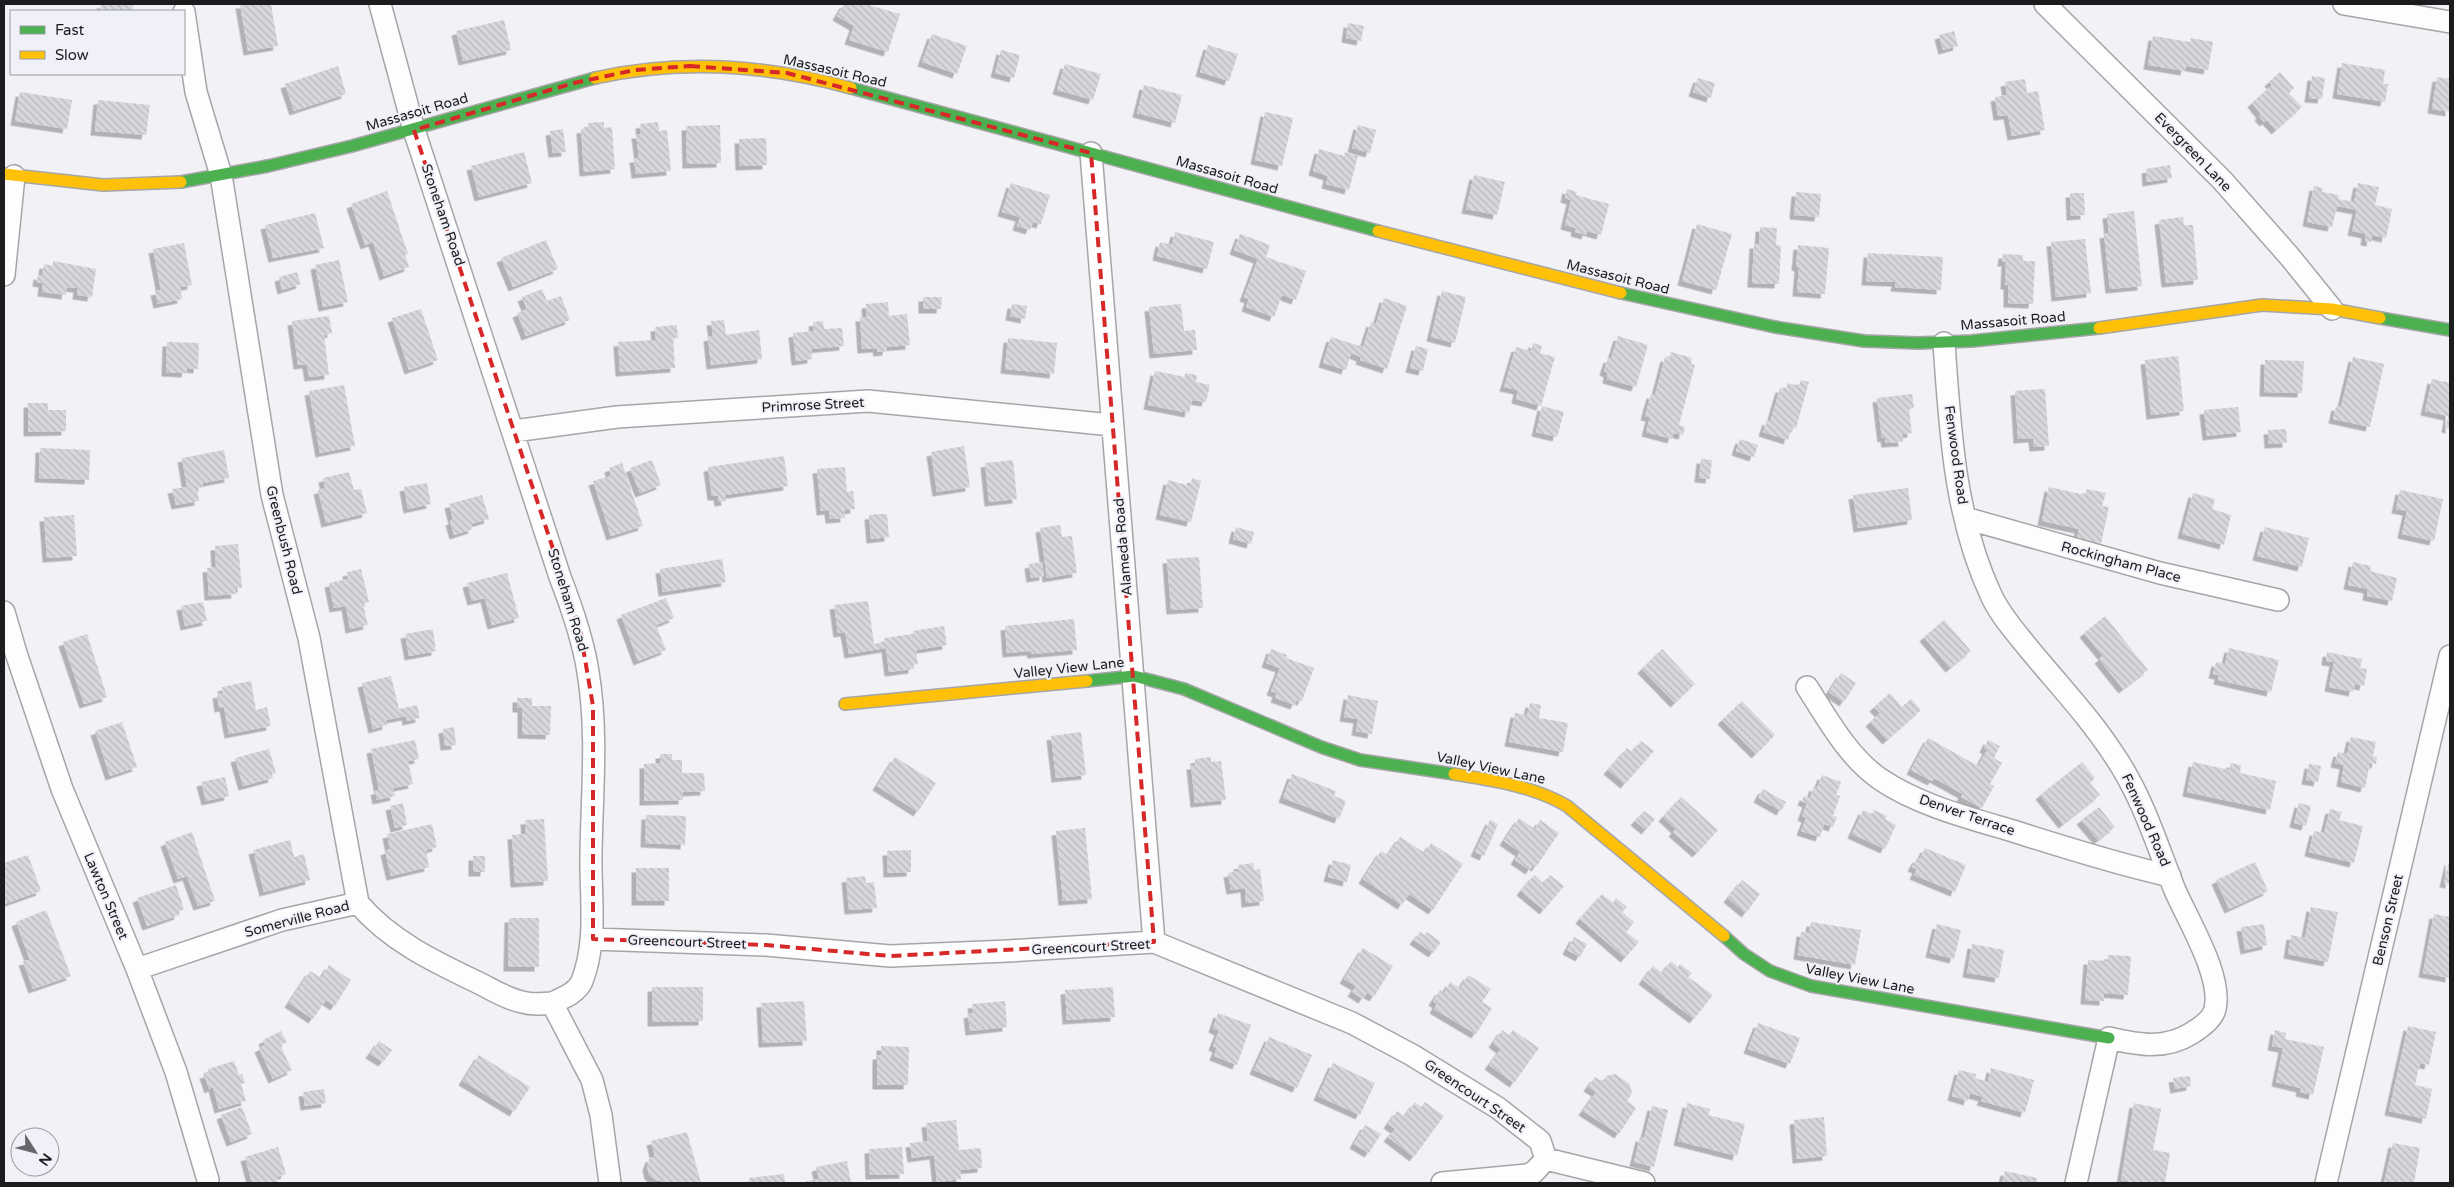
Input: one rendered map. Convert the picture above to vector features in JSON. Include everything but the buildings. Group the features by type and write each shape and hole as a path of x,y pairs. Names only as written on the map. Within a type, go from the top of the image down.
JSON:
{"main road":[{"name":"Massasoit Road","path":"9,175 90,183 164,184 316,156 414,130 502,102 574,83 635,70 690,66 733,68 803,77 1091,152 1369,230 1647,300 1775,327 1864,341 1944,342 2133,324 2262,305 2332,309 2450,330"},
{"name":"Valley View Lane","path":"845,704 1134,676 1184,689 1250,715 1321,747 1360,760 1509,784 1552,797 1568,806 1744,954 1760,966 1792,980 1948,1011 2109,1038"}],"street":[{"name":"Stoneham Road","path":"380,4 414,130 580,630 588,670 593,706 596,766 591,854 592,939 581,983 573,993 552,1003"},
{"name":"Evergreen Lane","path":"2045,4 2222,180 2285,251 2332,309"},
{"path":"2344,4 2450,22"},
{"name":"Greenbush Road","path":"185,19 196,92 221,175 272,495 309,638 358,903"},
{"name":"Alameda Road","path":"1091,152 1154,942"},
{"path":"4,275 9,175"},
{"name":"Fenwood Road","path":"1944,342 1951,435 1965,518 1974,552 1992,598 2018,635 2100,735 2126,772 2150,824 2208,965 2216,996 2215,1011 2196,1030 2166,1045 2132,1044 2109,1038"},
{"name":"Primrose Street","path":"514,431 618,417 868,401 1112,426"},
{"name":"Rockingham Place","path":"1965,518 2160,573 2278,600"},
{"name":"Lawton Street","path":"4,612 62,789 137,969 176,1072 208,1180"},
{"name":"Benson Street","path":"2326,1183 2450,656"},
{"name":"Denver Terrace","path":"1807,687 1836,732 1865,765 1879,778 1902,792 1982,822 2086,856 2170,876"},
{"name":"Somerville Road","path":"137,969 282,920 358,903 372,920 389,933 453,971 521,1002 552,1003"},
{"name":"Greencourt Street","path":"592,939 766,945 890,956 1008,952 1154,942 1352,1022 1412,1055 1498,1108 1540,1141 1546,1159"},
{"path":"552,1003 592,1080 601,1116 610,1183"},
{"path":"2076,1183 2109,1038"},
{"path":"1442,1183 1527,1175 1534,1172 1546,1159 1644,1183"}],"highlighted area":[{"path":"690,66 787,73 1091,153 1154,942 890,956 766,945 593,939 593,706 580,630 414,130 574,83 635,70"}],"traffic: fast":[{"path":"181,182 268,166 352,146 595,78"},
{"path":"851,88 1378,231"},
{"path":"1621,293 1775,327 1864,341 1918,343 1972,341 2099,328"},
{"path":"2380,318 2450,330"},
{"path":"1087,681 1134,676 1184,689 1321,747 1360,760 1454,774"},
{"path":"1724,936 1744,954 1770,971 1811,986 2109,1038"}],"traffic: slow":[{"path":"595,78 659,68 724,67 788,74 851,88"},
{"path":"4,174 103,185 181,182"},
{"path":"1378,231 1621,293"},
{"path":"2099,328 2262,305 2332,309 2380,318"},
{"path":"845,704 1087,681"},
{"path":"1454,774 1497,781 1541,793 1567,806 1724,936"}]}
